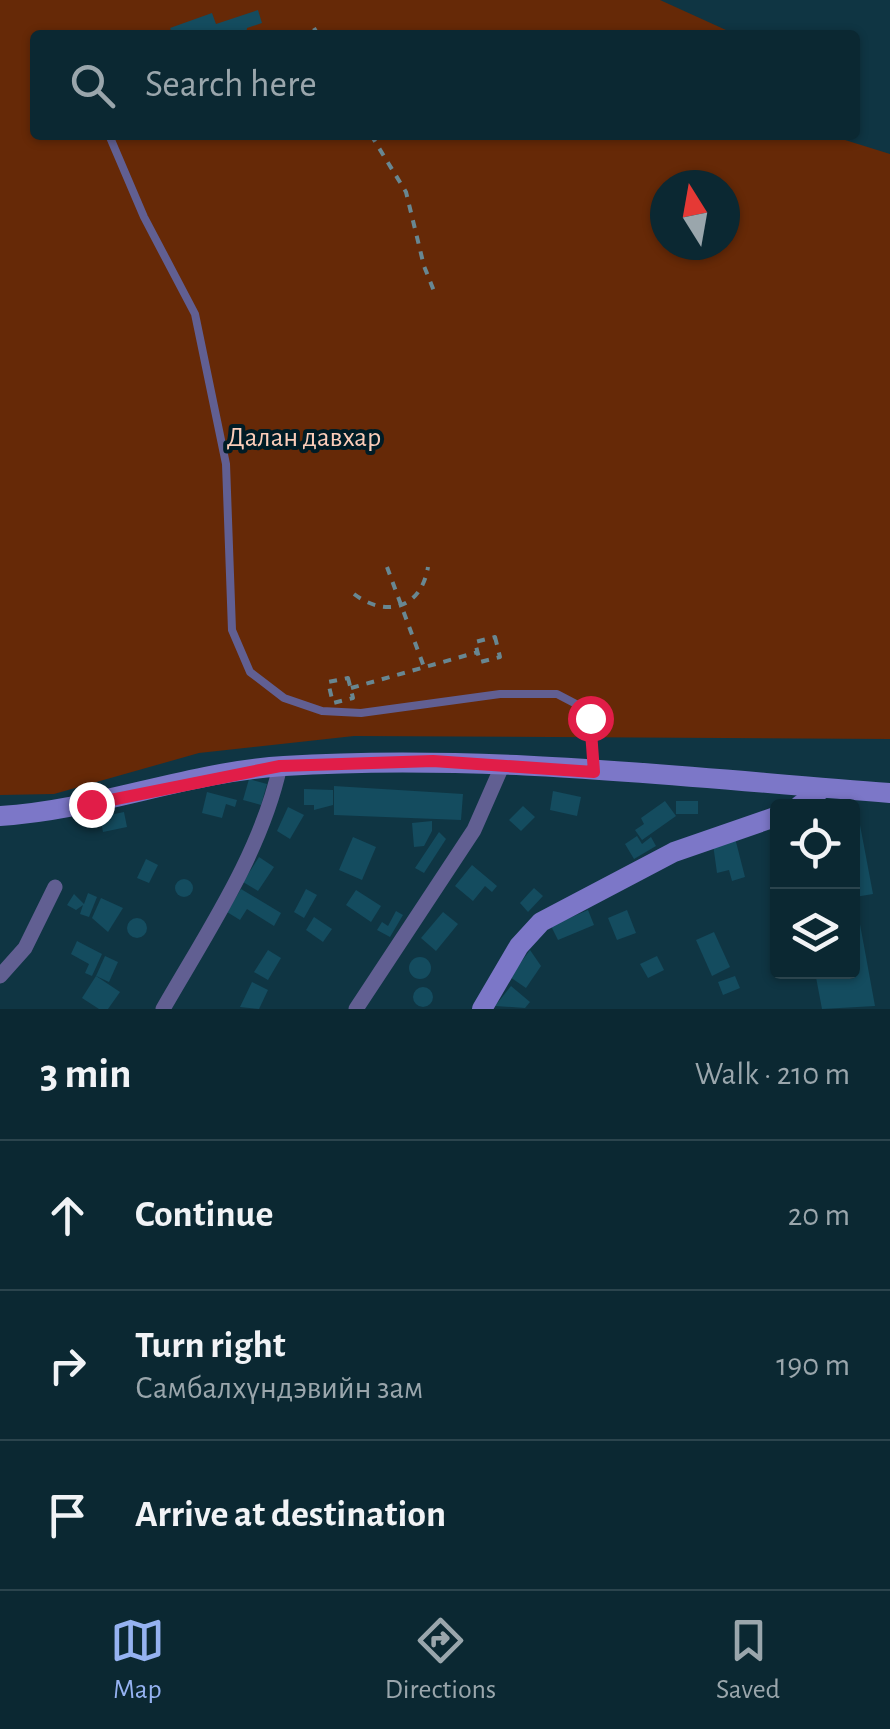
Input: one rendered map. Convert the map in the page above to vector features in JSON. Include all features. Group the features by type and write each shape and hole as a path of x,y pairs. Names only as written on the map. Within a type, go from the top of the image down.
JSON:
{"street":[{"path":"0,816 60,810 280,766 397,761 503,764 890,794"},
{"path":"356,1009 474,830 503,764"},
{"path":"164,1009 250,852 272,799 280,766"},
{"path":"808,799 823,788"},
{"path":"482,1009 519,946 541,922 674,852 770,819"},
{"path":"0,976 25,948 55,887"}],"lane":[{"path":"111,140 144,217 195,314 226,464 232,630 250,672 284,698 322,711 361,713 500,694 556,694 578,705 590,718 594,772"}],"path":[{"path":"374,140 406,192 436,296"},
{"path":"354,594 376,608 402,607 420,592 428,567"},
{"path":"387,568 424,667"},
{"path":"495,637 500,657 480,662 478,652 476,642 495,637"},
{"path":"350,688 478,652"},
{"path":"348,678 350,688 353,698 333,703 328,682 348,678"}],"green space":[{"name":"Далан давхар","path":"0,0 660,0 726,30 30,30 30,140 845,140 890,154 890,739 354,736 199,753 54,794 0,795"}],"building":[{"path":"258,10 262,23 247,30 170,28 212,13 216,24"},
{"path":"249,779 267,784 261,805 243,800"},
{"path":"334,786 463,794 461,820 334,815"},
{"path":"304,789 333,790 333,805 314,810 314,805 304,805"},
{"path":"553,791 581,797 577,816 550,810"},
{"path":"207,792 237,800 235,807 226,804 222,818 202,813"},
{"path":"665,801 676,816 642,840 635,830 644,824 641,818"},
{"path":"676,801 698,801 698,814 676,814"},
{"path":"523,806 535,817 521,831 509,820"},
{"path":"288,807 304,815 290,839 277,831"},
{"path":"124,812 127,827 103,832 100,817"},
{"path":"432,821 432,831 424,846 414,847 412,823"},
{"path":"860,825 873,894 860,896"},
{"path":"439,832 446,839 424,873 415,868"},
{"path":"637,836 642,844 651,837 656,846 634,859 625,844"},
{"path":"353,837 376,847 362,880 339,870"},
{"path":"735,838 745,877 732,881 729,870 717,873 713,844"},
{"path":"259,857 274,867 258,891 243,882"},
{"path":"146,859 158,865 149,883 137,878"},
{"path":"472,865 497,886 492,892 485,886 473,901 455,886"},
{"path":"184,879 191,881 191,895 184,897 177,895 175,888 177,881"},
{"path":"534,888 543,896 528,912 520,903"},
{"path":"241,889 281,913 274,926 247,909 240,920 227,912"},
{"path":"306,889 317,895 304,918 294,912"},
{"path":"356,890 381,906 371,922 346,905"},
{"path":"88,893 97,897 89,917 80,914 83,905 76,910 67,905 74,894 84,904"},
{"path":"101,898 123,908 108,932 92,918"},
{"path":"588,910 594,925 558,940 551,926"},
{"path":"627,910 636,933 617,940 608,918"},
{"path":"396,911 403,915 390,937 377,930 382,922 388,926"},
{"path":"443,912 458,924 436,951 421,938"},
{"path":"314,917 332,929 323,942 306,930"},
{"path":"137,918 147,928 137,938 127,928"},
{"path":"860,924 875,1006 822,1009 816,979 860,979"},
{"path":"714,932 730,967 712,976 696,940"},
{"path":"77,941 102,954 92,976 85,973 89,964 71,954"},
{"path":"268,950 281,958 268,980 254,972"},
{"path":"530,950 541,966 526,988 510,977"},
{"path":"105,956 118,962 109,982 96,976"},
{"path":"657,956 664,970 648,978 640,964"},
{"path":"420,957 428,960 428,976 420,979 412,976 409,968 412,960"},
{"path":"96,976 120,992 108,1009 99,1009 82,998"},
{"path":"735,976 740,988 723,995 718,982"},
{"path":"252,982 268,990 259,1009 240,1007"},
{"path":"511,986 530,1002 525,1008 495,1006"},
{"path":"423,987 433,997 423,1007 413,997"}],"route":[{"path":"91,804 213,776 280,766 433,761 594,772 590,718"}]}
